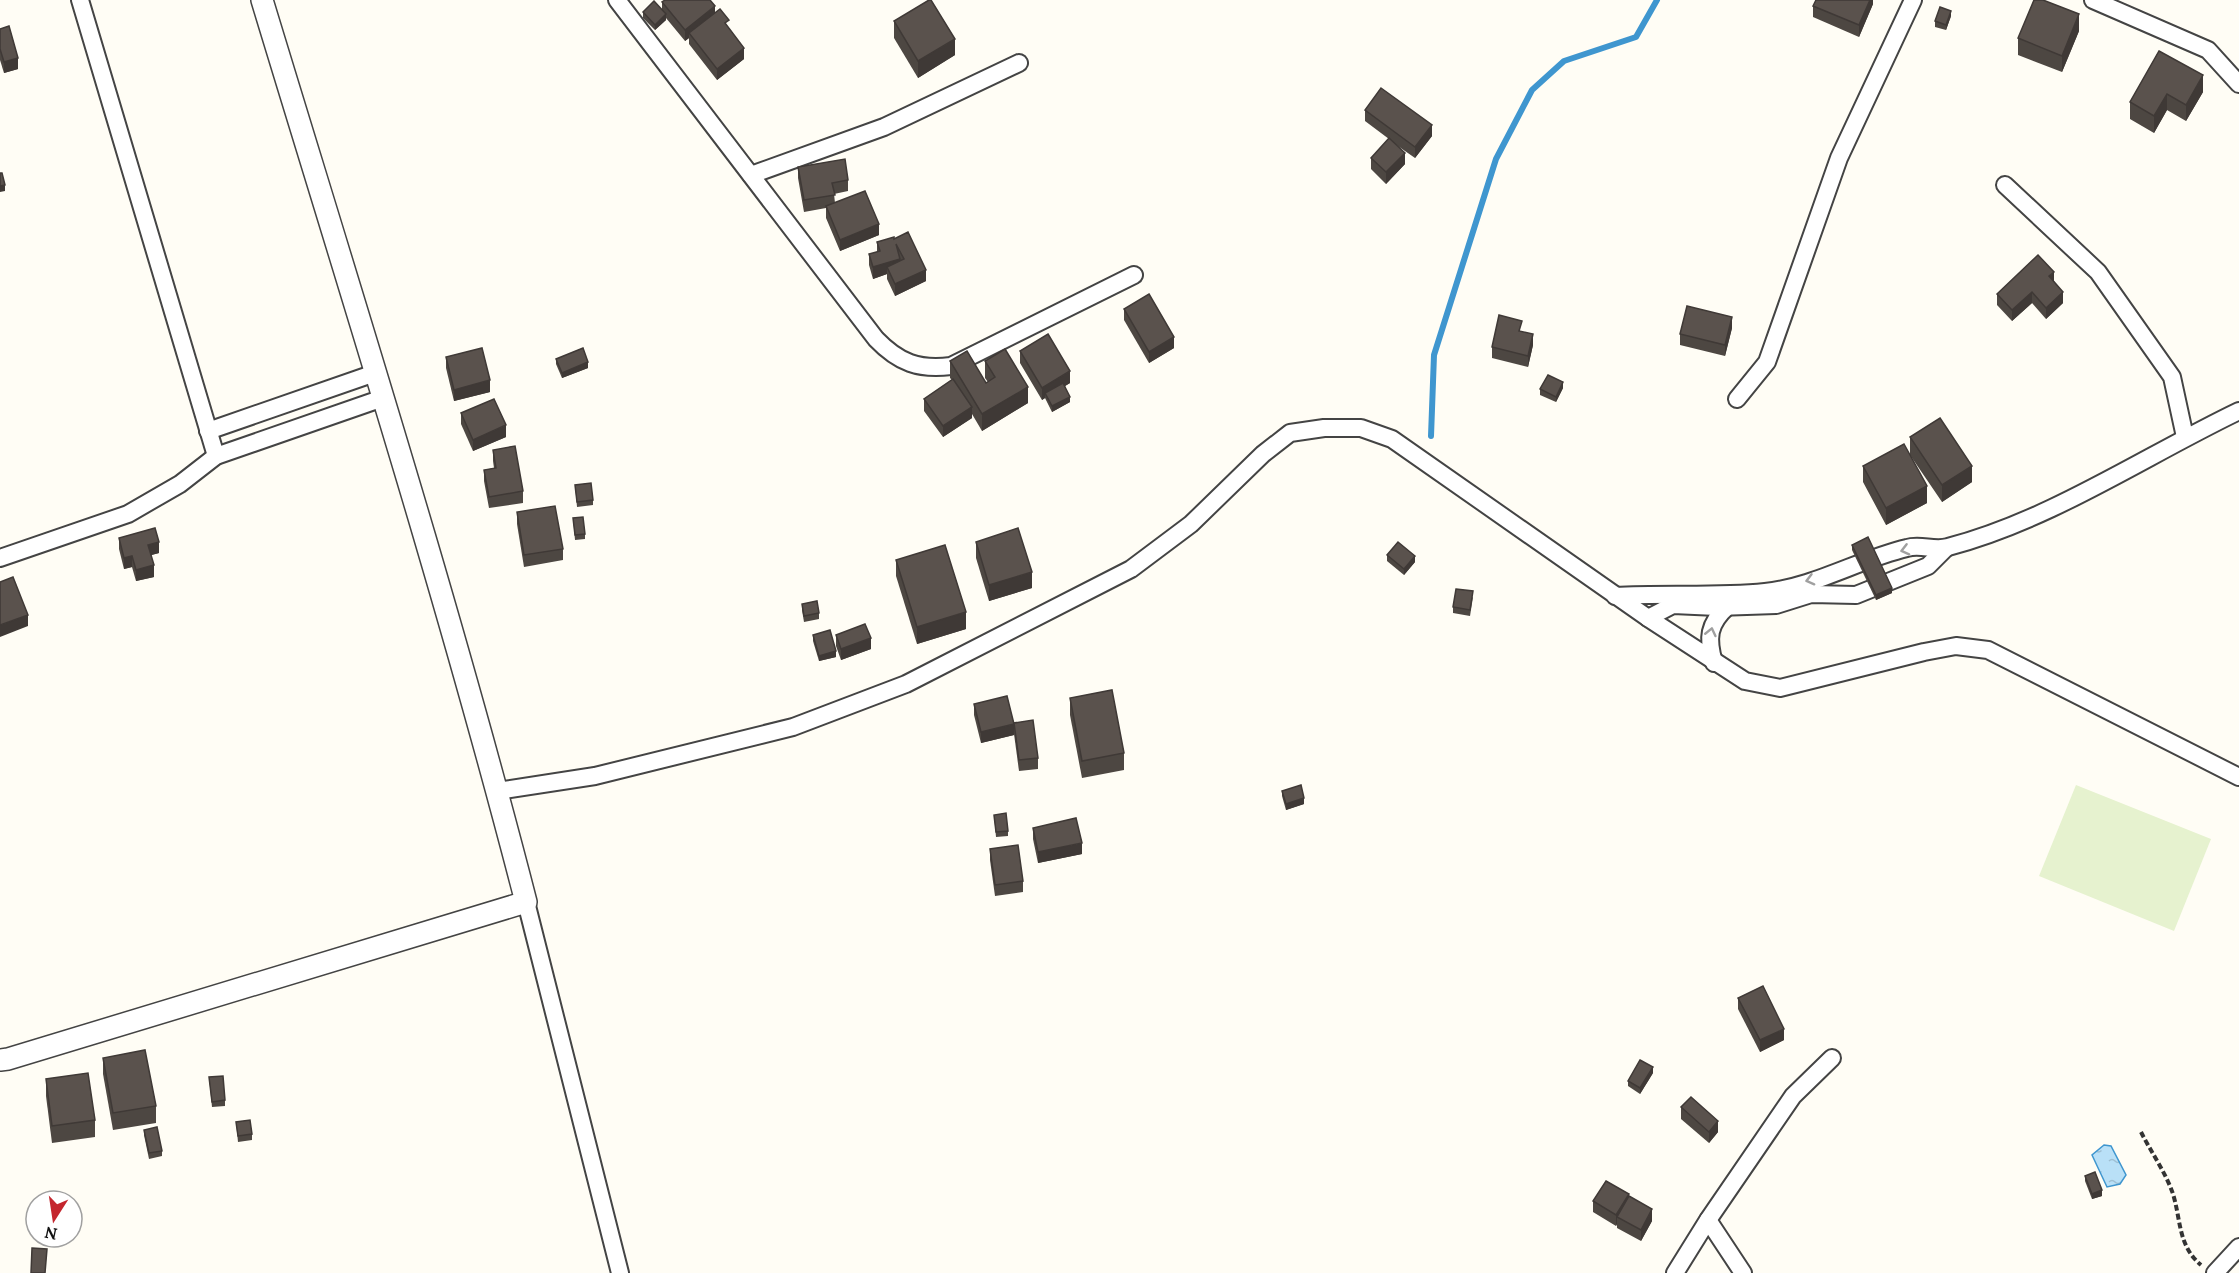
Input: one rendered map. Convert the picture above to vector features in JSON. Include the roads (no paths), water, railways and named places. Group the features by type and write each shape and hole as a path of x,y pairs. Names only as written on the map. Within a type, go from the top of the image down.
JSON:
{"street":[{"path":"80,0 216,456"},
{"path":"262,0 383,398 497,791 620,1273"},
{"path":"617,0 876,339 891,354 909,364 930,368 951,366 1134,275"},
{"path":"1737,399 1767,362 1839,158 1913,0"},
{"path":"2093,0 2208,50 2239,84"},
{"path":"751,175 884,127 1019,63"},
{"path":"2005,185 2098,272 2172,377 2185,437"},
{"path":"208,431 375,373"},
{"path":"0,558 128,514 180,484 216,456 383,398"},
{"path":"1615,596 1767,592 1824,576 1909,547 1946,548 2019,522 2116,476 2185,437 2239,411"},
{"path":"497,791 595,776 793,727 906,684 1131,569 1191,524 1263,454 1290,433 1324,428 1361,428 1392,439 1615,596 1714,663 1745,681 1780,688 1934,650 1956,646 1988,650 2239,777"},
{"path":"1648,618 1673,604 1728,606 1776,604 1812,594 1856,595 1928,566 1946,548"},
{"path":"1714,663 1709,645 1709,632 1716,618 1728,606"},
{"path":"0,1060 88,1036 526,902"},
{"path":"1675,1273 1708,1220 1793,1096 1832,1058"},
{"path":"1708,1220 1743,1273"},
{"path":"2209,1270 2239,1247"}],"water":[{"path":"2104,1145 2111,1146 2126,1175 2120,1184 2107,1187 2092,1155"}],"waterway":[{"path":"1431,436 1434,355 1496,159 1532,90 1564,61 1636,37 1657,0"}]}
